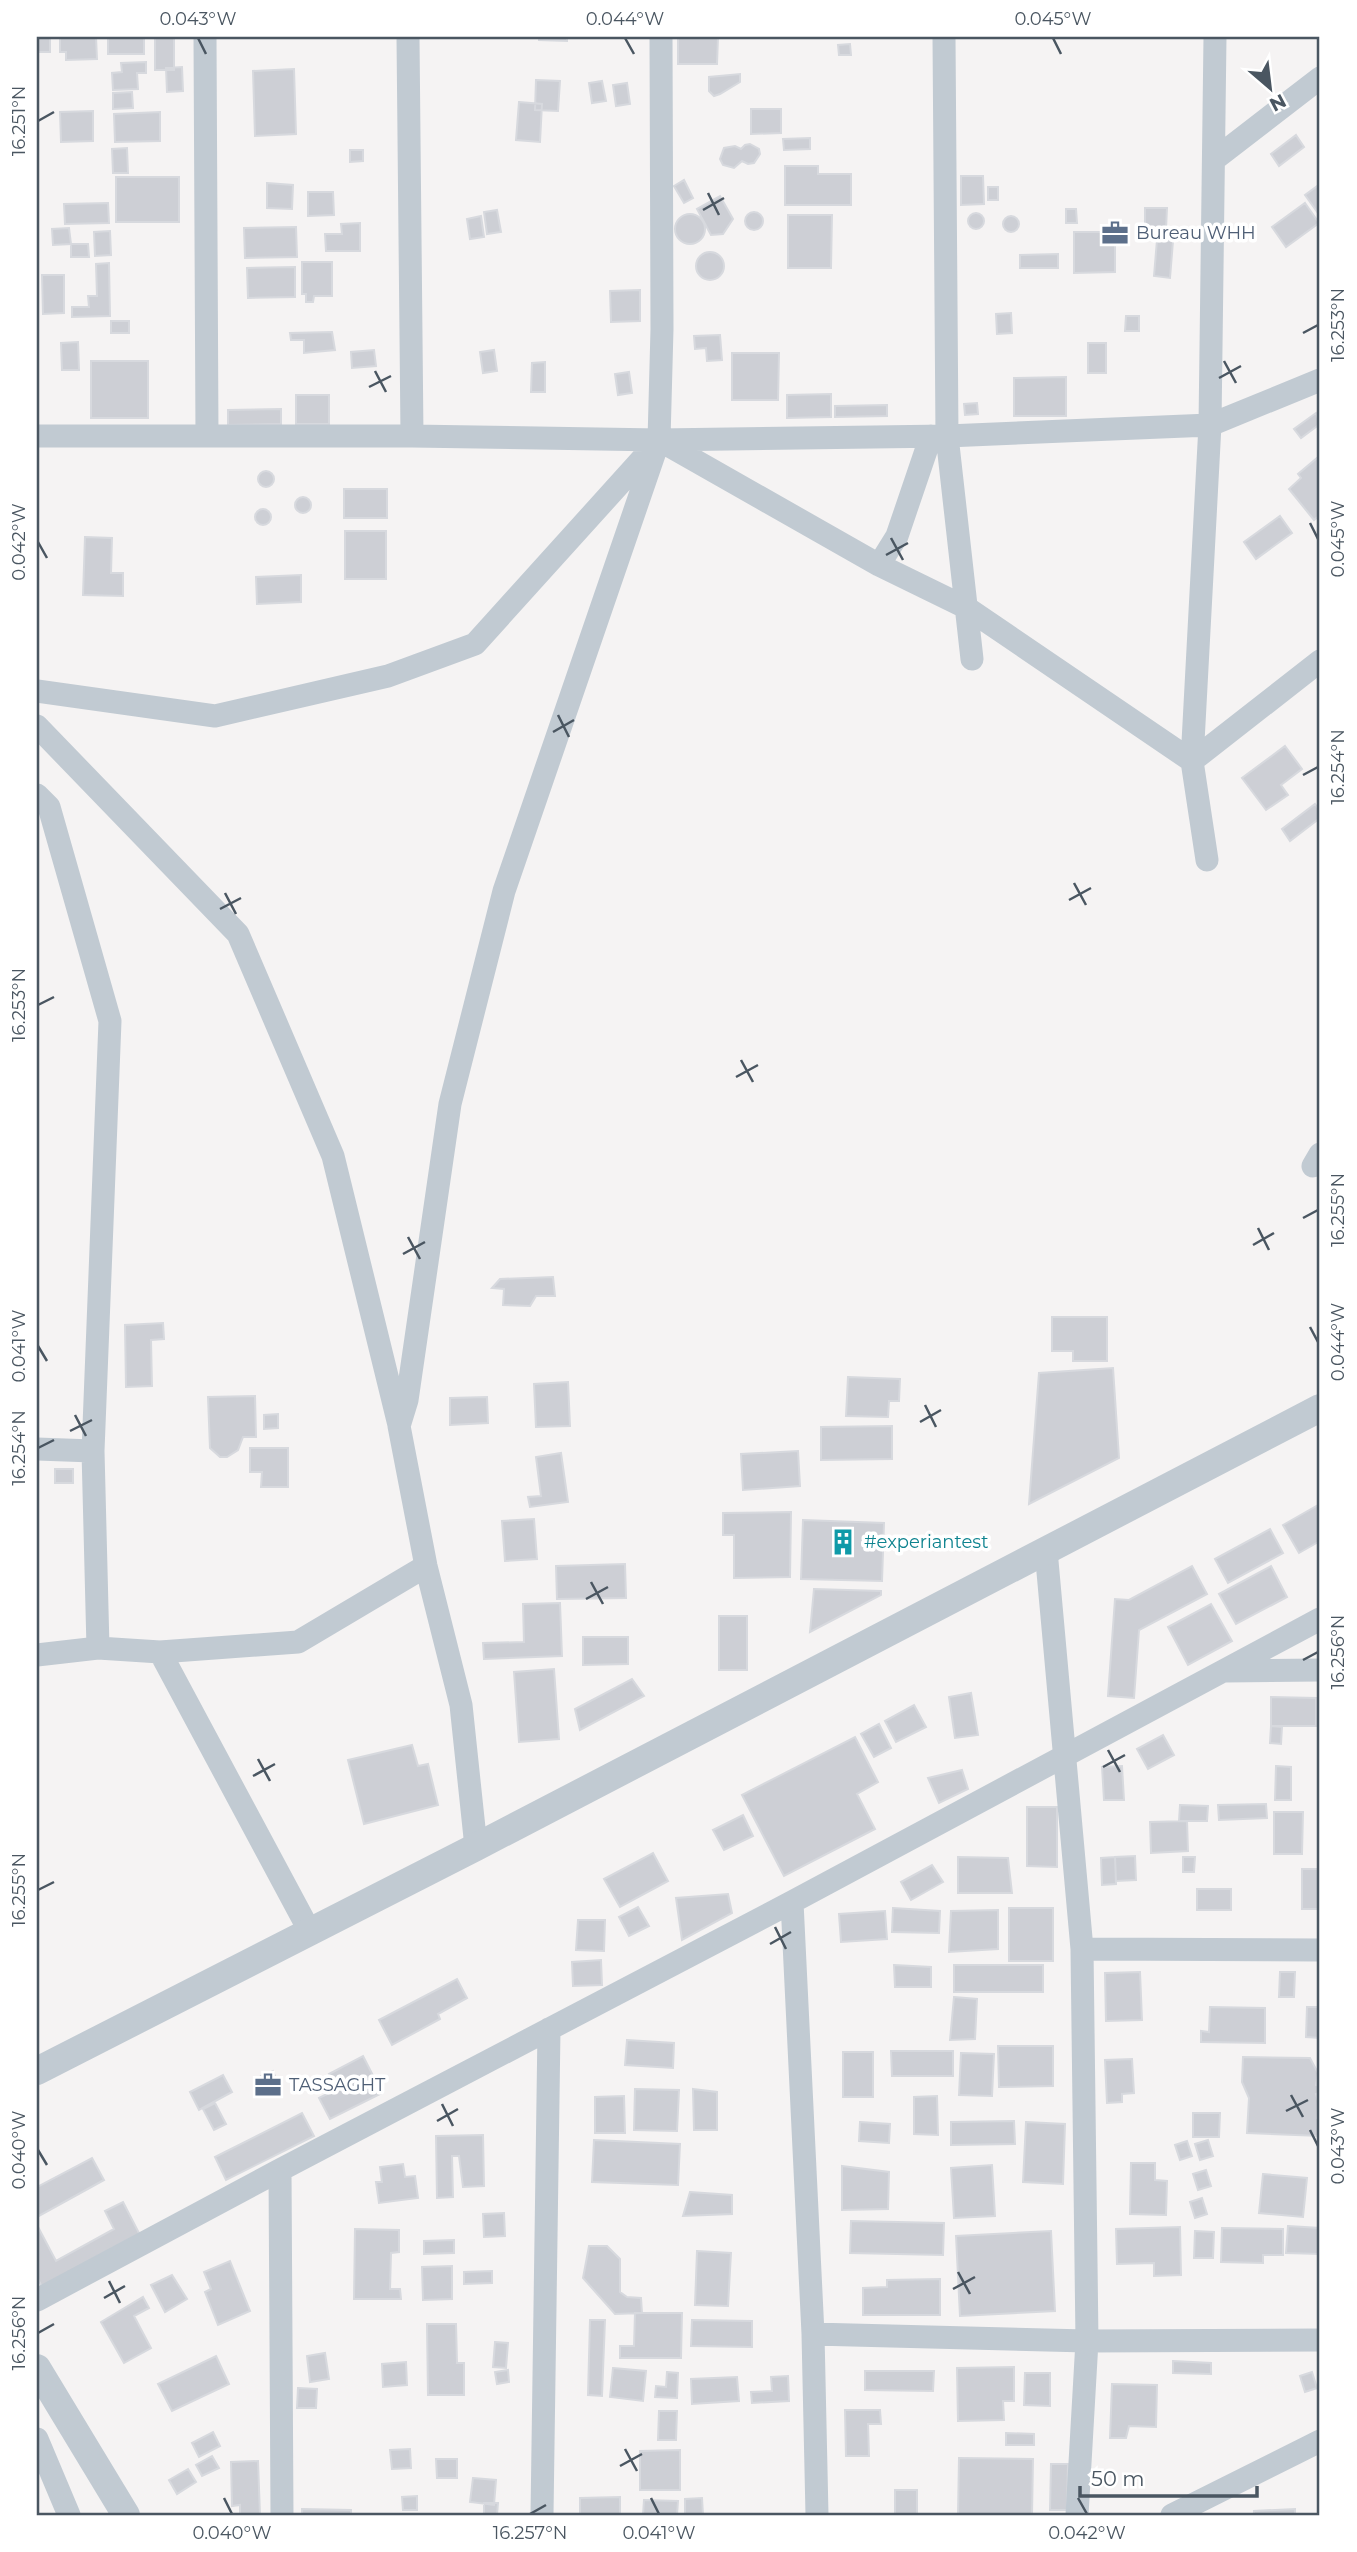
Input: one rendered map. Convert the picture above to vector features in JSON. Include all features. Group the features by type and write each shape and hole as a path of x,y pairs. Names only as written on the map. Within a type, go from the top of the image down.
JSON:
{"street":[{"path":"205,37 207,436"},
{"path":"408,37 412,436"},
{"path":"399,1426 407,1400 450,1104 504,891 660,440 663,329 662,37"},
{"path":"944,37 939,436 967,608 972,659"},
{"path":"1207,860 1192,761 1210,425 1215,37"},
{"path":"1215,159 1320,78"},
{"path":"37,436 412,436 660,440 939,436 1210,425 1320,382"},
{"path":"878,565 897,536 939,436"},
{"path":"660,440 878,565 967,608 1192,761"},
{"path":"37,691 215,716 388,676 475,644 660,440"},
{"path":"1192,761 1320,661"},
{"path":"37,726 238,934 334,1156 399,1426 426,1566 461,1705 476,1847"},
{"path":"37,795 49,807 110,1021 93,1451 98,1648"},
{"path":"37,2071 476,1847 1320,1408"},
{"path":"37,1449 93,1451"},
{"path":"1046,1550 1082,1949 1087,2341 1077,2515"},
{"path":"37,1654 98,1648 160,1652 298,1642 426,1566"},
{"path":"37,2300 792,1902 1320,1619"},
{"path":"160,1652 309,1930"},
{"path":"1220,1671 1320,1670"},
{"path":"792,1902 813,2334 817,2515"},
{"path":"1082,1949 1320,1950"},
{"path":"542,2515 549,2029"},
{"path":"280,2170 282,2515"},
{"path":"813,2334 1087,2341 1320,2340"},
{"path":"37,2368 126,2515"},
{"path":"37,2439 69,2515"},
{"path":"1172,2515 1320,2441"}],"building":[{"path":"37,37 50,37 50,52 37,52"},
{"path":"60,37 96,37 97,59 66,60 66,52 60,52"},
{"path":"108,37 144,37 144,54 108,54"},
{"path":"155,37 174,37 174,70 155,70"},
{"path":"539,37 567,37 567,41 539,40"},
{"path":"678,37 718,37 717,64 678,64"},
{"path":"850,44 851,55 839,55 838,45"},
{"path":"146,62 146,73 137,73 138,89 113,90 112,73 122,72 121,63"},
{"path":"182,67 183,91 167,92 166,68"},
{"path":"294,69 296,134 255,136 253,71"},
{"path":"740,74 740,82 720,94 714,96 709,91 709,77"},
{"path":"536,80 560,81 558,111 535,110"},
{"path":"602,81 606,101 592,103 589,83"},
{"path":"627,83 630,104 616,106 613,85"},
{"path":"132,92 133,108 113,109 113,93"},
{"path":"519,102 542,104 540,142 516,140"},
{"path":"751,109 781,109 781,133 751,134"},
{"path":"93,111 93,141 61,142 60,112"},
{"path":"160,112 160,141 115,142 114,114"},
{"path":"1296,135 1304,147 1279,166 1271,154"},
{"path":"810,138 810,149 784,150 783,139"},
{"path":"750,144 759,149 760,154 754,163 742,161 734,168 723,165 720,159 724,148 735,146 741,149"},
{"path":"127,148 128,173 113,173 112,149"},
{"path":"350,150 363,150 363,161 350,162"},
{"path":"785,166 818,166 818,174 851,174 851,205 785,205"},
{"path":"961,176 983,176 984,204 961,205"},
{"path":"116,177 179,177 179,222 116,222"},
{"path":"684,180 693,198 684,203 674,186"},
{"path":"267,183 293,185 292,209 267,208"},
{"path":"1320,184 1320,216 1305,195"},
{"path":"988,187 998,187 998,200 988,200"},
{"path":"308,192 333,192 334,215 308,216"},
{"path":"720,196 733,219 723,234 711,235 697,209"},
{"path":"108,203 109,223 65,224 64,204"},
{"path":"1305,203 1319,223 1286,247 1272,227"},
{"path":"1145,208 1167,208 1166,229 1145,229"},
{"path":"1066,209 1076,209 1077,223 1066,223"},
{"path":"497,210 501,232 487,234 484,212"},
{"path":"754,212 762,217 763,221 758,229 754,230 746,225 745,221 750,213"},
{"path":"973,213 979,213 984,221 982,227 973,229 968,224 968,218"},
{"path":"690,214 700,219 705,229 700,239 690,244 680,239 675,229 680,219"},
{"path":"788,215 832,215 831,268 788,268"},
{"path":"481,216 484,237 470,239 467,219"},
{"path":"1011,216 1017,218 1017,230 1011,232 1005,230 1003,224 1005,218"},
{"path":"360,223 360,251 326,251 325,234 342,234 341,224"},
{"path":"296,227 297,257 245,258 244,228"},
{"path":"69,228 71,244 53,245 52,229"},
{"path":"110,231 111,255 95,256 94,232"},
{"path":"1074,232 1115,232 1115,272 1074,273"},
{"path":"1157,240 1173,241 1170,278 1154,276"},
{"path":"71,244 88,244 89,257 71,257"},
{"path":"710,252 720,256 724,266 720,276 710,280 700,276 696,266 700,256"},
{"path":"1058,254 1058,268 1020,268 1020,255"},
{"path":"302,262 332,262 332,296 314,296 313,302 306,302 306,294 302,294"},
{"path":"109,263 110,316 72,317 72,307 89,307 88,296 97,296 96,264"},
{"path":"295,267 295,297 248,298 247,268"},
{"path":"42,275 64,275 64,313 43,314"},
{"path":"640,290 640,321 611,322 610,291"},
{"path":"1011,313 1012,333 997,334 996,314"},
{"path":"1126,316 1139,316 1139,331 1125,331"},
{"path":"111,321 129,321 129,333 111,333"},
{"path":"332,332 335,350 304,353 304,340 291,340 290,333"},
{"path":"720,335 722,360 707,361 706,348 695,349 694,336"},
{"path":"78,342 79,370 62,370 61,343"},
{"path":"1088,343 1106,343 1106,373 1088,373"},
{"path":"374,350 376,366 352,368 351,352"},
{"path":"494,350 497,371 483,373 480,352"},
{"path":"732,353 779,353 778,400 732,400"},
{"path":"91,361 148,361 148,418 91,418"},
{"path":"545,362 545,392 531,392 532,363"},
{"path":"629,372 632,393 618,395 615,374"},
{"path":"1066,377 1066,416 1014,416 1014,378"},
{"path":"831,394 831,417 787,418 787,395"},
{"path":"296,395 329,395 329,424 296,424"},
{"path":"977,403 978,414 965,415 964,404"},
{"path":"887,405 887,416 835,417 835,406"},
{"path":"281,409 281,424 228,425 228,410"},
{"path":"1316,413 1320,424 1301,438 1294,429"},
{"path":"1317,458 1320,462 1320,515 1314,520 1289,489 1301,478 1298,474"},
{"path":"266,471 272,473 272,485 266,487 260,485 258,479 260,473"},
{"path":"344,489 387,489 387,518 344,518"},
{"path":"303,497 309,499 309,511 303,513 297,511 295,505 297,499"},
{"path":"263,509 269,511 269,523 263,525 257,523 255,517 257,511"},
{"path":"1280,516 1292,533 1256,559 1244,542"},
{"path":"345,531 386,531 386,579 345,579"},
{"path":"85,537 112,538 111,573 123,573 123,596 83,595"},
{"path":"301,575 301,602 257,604 256,577"},
{"path":"1285,746 1302,769 1281,785 1288,795 1266,810 1242,778"},
{"path":"1315,804 1320,811 1320,818 1290,841 1282,829"},
{"path":"553,1277 555,1296 536,1296 530,1306 503,1305 504,1289 492,1288 500,1279"},
{"path":"1052,1317 1107,1317 1107,1361 1073,1361 1073,1351 1052,1351"},
{"path":"163,1323 164,1339 151,1340 152,1386 126,1387 125,1325"},
{"path":"1113,1368 1119,1458 1029,1504 1039,1373"},
{"path":"848,1377 900,1379 899,1401 889,1401 888,1417 846,1416"},
{"path":"568,1382 570,1426 536,1427 534,1384"},
{"path":"255,1396 256,1437 243,1437 238,1450 227,1457 220,1457 210,1448 208,1397"},
{"path":"487,1397 488,1423 450,1425 450,1398"},
{"path":"278,1414 278,1428 264,1429 264,1415"},
{"path":"892,1426 892,1459 821,1460 821,1427"},
{"path":"250,1448 288,1448 288,1487 261,1487 262,1472 250,1472"},
{"path":"798,1451 800,1486 743,1490 741,1454"},
{"path":"561,1453 568,1502 530,1507 528,1497 541,1496 536,1457"},
{"path":"55,1469 73,1469 73,1483 55,1483"},
{"path":"1320,1504 1320,1541 1299,1553 1283,1525"},
{"path":"791,1512 790,1577 734,1578 734,1535 723,1535 723,1513"},
{"path":"534,1519 537,1559 505,1561 502,1521"},
{"name":"#experiantest","path":"803,1520 884,1523 882,1581 801,1579"},
{"path":"1270,1529 1283,1553 1228,1583 1215,1559"},
{"path":"625,1564 626,1598 557,1599 556,1566"},
{"path":"1192,1566 1207,1594 1139,1630 1134,1698 1108,1696 1115,1599 1129,1600"},
{"path":"1271,1566 1287,1597 1236,1624 1219,1594"},
{"path":"814,1589 881,1591 881,1595 810,1632"},
{"path":"560,1603 562,1656 484,1659 483,1643 524,1642 523,1604"},
{"path":"1211,1604 1232,1641 1188,1665 1168,1627"},
{"path":"719,1616 747,1616 747,1670 719,1670"},
{"path":"583,1637 628,1637 628,1664 583,1665"},
{"path":"554,1669 559,1739 519,1742 514,1672"},
{"path":"632,1679 644,1696 580,1730 575,1709"},
{"path":"971,1693 978,1735 955,1738 949,1697"},
{"path":"1271,1697 1316,1698 1316,1726 1271,1726"},
{"path":"914,1705 926,1727 896,1742 885,1721"},
{"path":"879,1724 891,1748 874,1757 861,1734"},
{"path":"1271,1726 1282,1727 1281,1744 1270,1743"},
{"path":"1163,1735 1174,1755 1148,1769 1137,1749"},
{"path":"855,1737 878,1782 857,1794 875,1829 784,1876 742,1795"},
{"path":"412,1745 418,1766 428,1764 438,1805 364,1824 348,1760"},
{"path":"1122,1766 1124,1800 1104,1800 1102,1767"},
{"path":"1276,1766 1291,1767 1291,1800 1275,1800"},
{"path":"962,1770 968,1789 939,1803 928,1778"},
{"path":"1266,1804 1267,1818 1219,1820 1218,1805"},
{"path":"1180,1805 1208,1806 1207,1821 1179,1821"},
{"path":"1027,1807 1057,1807 1057,1867 1027,1866"},
{"path":"1274,1812 1303,1812 1302,1854 1274,1854"},
{"path":"743,1815 753,1836 724,1850 713,1830"},
{"path":"1187,1821 1188,1851 1151,1853 1150,1822"},
{"path":"653,1853 668,1881 620,1907 604,1879"},
{"path":"1135,1856 1136,1880 1116,1881 1115,1857"},
{"path":"958,1857 1008,1858 1012,1893 958,1893"},
{"path":"1115,1857 1116,1884 1102,1885 1101,1858"},
{"path":"1183,1857 1195,1857 1194,1872 1183,1872"},
{"path":"932,1865 943,1882 911,1900 901,1882"},
{"path":"1302,1869 1320,1869 1320,1909 1302,1909"},
{"path":"1197,1889 1231,1889 1231,1910 1197,1910"},
{"path":"728,1894 732,1913 682,1940 676,1898"},
{"path":"638,1907 649,1926 629,1936 619,1917"},
{"path":"893,1908 940,1911 939,1933 892,1932"},
{"path":"1009,1908 1053,1908 1053,1961 1009,1961"},
{"path":"998,1910 998,1949 949,1952 951,1911"},
{"path":"885,1911 887,1939 841,1942 839,1914"},
{"path":"578,1920 605,1920 604,1951 576,1950"},
{"path":"601,1960 602,1985 573,1986 572,1962"},
{"path":"894,1965 931,1967 931,1987 895,1987"},
{"path":"954,1965 1043,1965 1043,1992 954,1992"},
{"path":"1140,1972 1142,2020 1106,2021 1105,1973"},
{"path":"1280,1972 1295,1972 1294,1997 1279,1997"},
{"path":"457,1979 467,1998 438,2014 440,2019 392,2045 379,2020"},
{"path":"954,1997 977,1999 975,2039 950,2040"},
{"path":"1210,2007 1265,2008 1265,2043 1201,2042 1201,2031 1209,2032"},
{"path":"1307,2007 1320,2007 1320,2038 1306,2037"},
{"path":"627,2040 674,2043 673,2068 625,2065"},
{"path":"998,2046 1053,2046 1053,2086 999,2087"},
{"path":"891,2051 953,2051 953,2076 892,2076"},
{"path":"843,2052 873,2052 873,2097 843,2097"},
{"path":"961,2053 994,2054 992,2096 959,2095"},
{"path":"363,2056 382,2093 330,2119 319,2098 337,2089 329,2074"},
{"path":"1243,2057 1310,2058 1318,2073 1316,2085 1320,2086 1320,2093 1316,2094 1320,2136 1247,2133 1249,2098 1242,2082"},
{"path":"1132,2059 1134,2093 1122,2094 1122,2102 1107,2103 1105,2060"},
{"path":"273,2071 279,2086 268,2091 261,2076"},
{"path":"223,2075 232,2092 199,2110 190,2092"},
{"path":"635,2089 679,2090 677,2131 634,2130"},
{"path":"693,2089 717,2092 717,2130 694,2130"},
{"path":"624,2096 625,2133 595,2133 595,2097"},
{"path":"937,2096 938,2135 914,2134 914,2097"},
{"path":"215,2103 226,2124 214,2130 203,2109"},
{"path":"302,2113 314,2136 226,2180 215,2157"},
{"path":"1193,2113 1220,2113 1219,2137 1193,2137"},
{"path":"1014,2121 1015,2144 951,2145 951,2122"},
{"path":"860,2122 890,2124 889,2143 859,2141"},
{"path":"1026,2122 1065,2124 1063,2184 1023,2182"},
{"path":"483,2135 484,2186 463,2187 459,2156 452,2156 453,2197 437,2198 436,2136"},
{"path":"594,2140 680,2144 678,2185 592,2182"},
{"path":"1208,2140 1213,2156 1200,2160 1195,2144"},
{"path":"1187,2141 1192,2156 1180,2160 1175,2145"},
{"path":"92,2158 104,2180 37,2217 37,2187"},
{"path":"1131,2163 1155,2163 1155,2180 1167,2181 1166,2215 1130,2214"},
{"path":"403,2164 405,2177 415,2176 418,2198 379,2203 376,2182 382,2182 380,2167"},
{"path":"992,2165 995,2216 954,2218 951,2168"},
{"path":"842,2166 889,2172 888,2209 842,2210"},
{"path":"1206,2170 1211,2186 1198,2190 1193,2174"},
{"path":"1263,2174 1307,2178 1303,2217 1259,2213"},
{"path":"690,2192 732,2195 732,2214 683,2216"},
{"path":"1202,2198 1207,2214 1195,2218 1190,2202"},
{"path":"123,2202 140,2235 42,2287 37,2277 37,2225 56,2261 114,2229 105,2211"},
{"path":"504,2213 505,2236 484,2237 483,2214"},
{"path":"851,2221 944,2223 943,2255 850,2253"},
{"path":"1288,2226 1320,2228 1320,2254 1286,2253"},
{"path":"1180,2227 1181,2275 1154,2276 1154,2263 1117,2264 1116,2229"},
{"path":"1222,2228 1283,2229 1283,2255 1263,2255 1263,2263 1221,2262"},
{"path":"355,2229 399,2230 399,2252 391,2253 390,2289 400,2289 401,2299 354,2299"},
{"path":"1051,2231 1055,2311 960,2316 956,2236"},
{"path":"1195,2231 1214,2232 1213,2258 1194,2258"},
{"path":"454,2240 454,2253 424,2254 424,2241"},
{"path":"589,2246 607,2246 620,2259 620,2292 627,2297 641,2298 642,2313 615,2314 583,2278"},
{"path":"697,2251 731,2253 728,2306 695,2305"},
{"path":"230,2261 250,2311 218,2325 205,2292 211,2289 204,2272"},
{"path":"452,2266 452,2299 423,2300 422,2267"},
{"path":"492,2271 492,2283 464,2284 464,2272"},
{"path":"172,2275 187,2299 165,2312 151,2285"},
{"path":"940,2279 940,2315 863,2315 863,2288 887,2287 887,2280"},
{"path":"143,2297 149,2308 134,2316 151,2348 124,2363 101,2322"},
{"path":"635,2313 682,2313 681,2358 620,2358 620,2346 634,2346"},
{"path":"590,2320 605,2320 602,2396 588,2395"},
{"path":"692,2320 752,2321 752,2347 691,2346"},
{"path":"427,2324 456,2324 457,2363 464,2363 464,2395 428,2395"},
{"path":"495,2342 508,2343 506,2368 493,2367"},
{"path":"325,2353 329,2379 310,2382 307,2356"},
{"path":"216,2356 229,2384 172,2411 158,2384"},
{"path":"1173,2361 1211,2363 1211,2374 1173,2373"},
{"path":"406,2362 407,2385 383,2387 382,2364"},
{"path":"1014,2367 1014,2401 1003,2401 1004,2420 958,2421 957,2368"},
{"path":"613,2368 646,2371 643,2401 610,2397"},
{"path":"508,2370 509,2382 497,2384 495,2372"},
{"path":"865,2371 934,2371 933,2391 865,2390"},
{"path":"667,2372 678,2373 677,2398 655,2397 656,2386 666,2387"},
{"path":"1312,2372 1317,2388 1305,2392 1300,2376"},
{"path":"1025,2373 1050,2373 1050,2406 1024,2405"},
{"path":"788,2376 789,2401 752,2403 751,2392 772,2391 771,2377"},
{"path":"737,2377 739,2401 692,2404 691,2379"},
{"path":"1112,2384 1157,2385 1156,2427 1129,2426 1126,2438 1110,2438"},
{"path":"298,2388 317,2389 316,2408 297,2408"},
{"path":"845,2410 880,2410 881,2424 868,2424 869,2456 846,2456"},
{"path":"659,2411 677,2411 676,2440 658,2440"},
{"path":"213,2432 220,2446 199,2457 192,2443"},
{"path":"1006,2433 1034,2434 1034,2445 1006,2445"},
{"path":"410,2449 411,2468 392,2469 390,2450"},
{"path":"680,2450 680,2490 640,2490 640,2451"},
{"path":"212,2456 219,2468 202,2476 196,2465"},
{"path":"959,2458 1033,2459 1032,2515 958,2515"},
{"path":"436,2459 457,2459 457,2478 437,2478"},
{"path":"258,2461 260,2515 240,2515 240,2505 232,2506 231,2462"},
{"path":"1051,2464 1068,2464 1067,2510 1050,2510"},
{"path":"188,2469 196,2482 177,2494 169,2480"},
{"path":"473,2478 496,2480 494,2505 470,2502"},
{"path":"895,2490 917,2490 917,2515 895,2515"},
{"path":"417,2496 417,2510 403,2510 402,2497"},
{"path":"620,2497 620,2515 580,2515 580,2498"},
{"path":"702,2498 703,2515 685,2515 685,2499"},
{"path":"644,2500 678,2501 677,2515 643,2515"},
{"path":"484,2503 498,2503 497,2515 484,2514"},
{"path":"302,2509 351,2510 351,2515 302,2515"},
{"path":"1295,2509 1295,2515 1254,2515 1254,2511"}],"place":[{"name":"Bureau WHH","path":"1115,233"},
{"name":"#experiantest","path":"843,1542"},
{"name":"TASSAGHT","path":"268,2085"}]}
